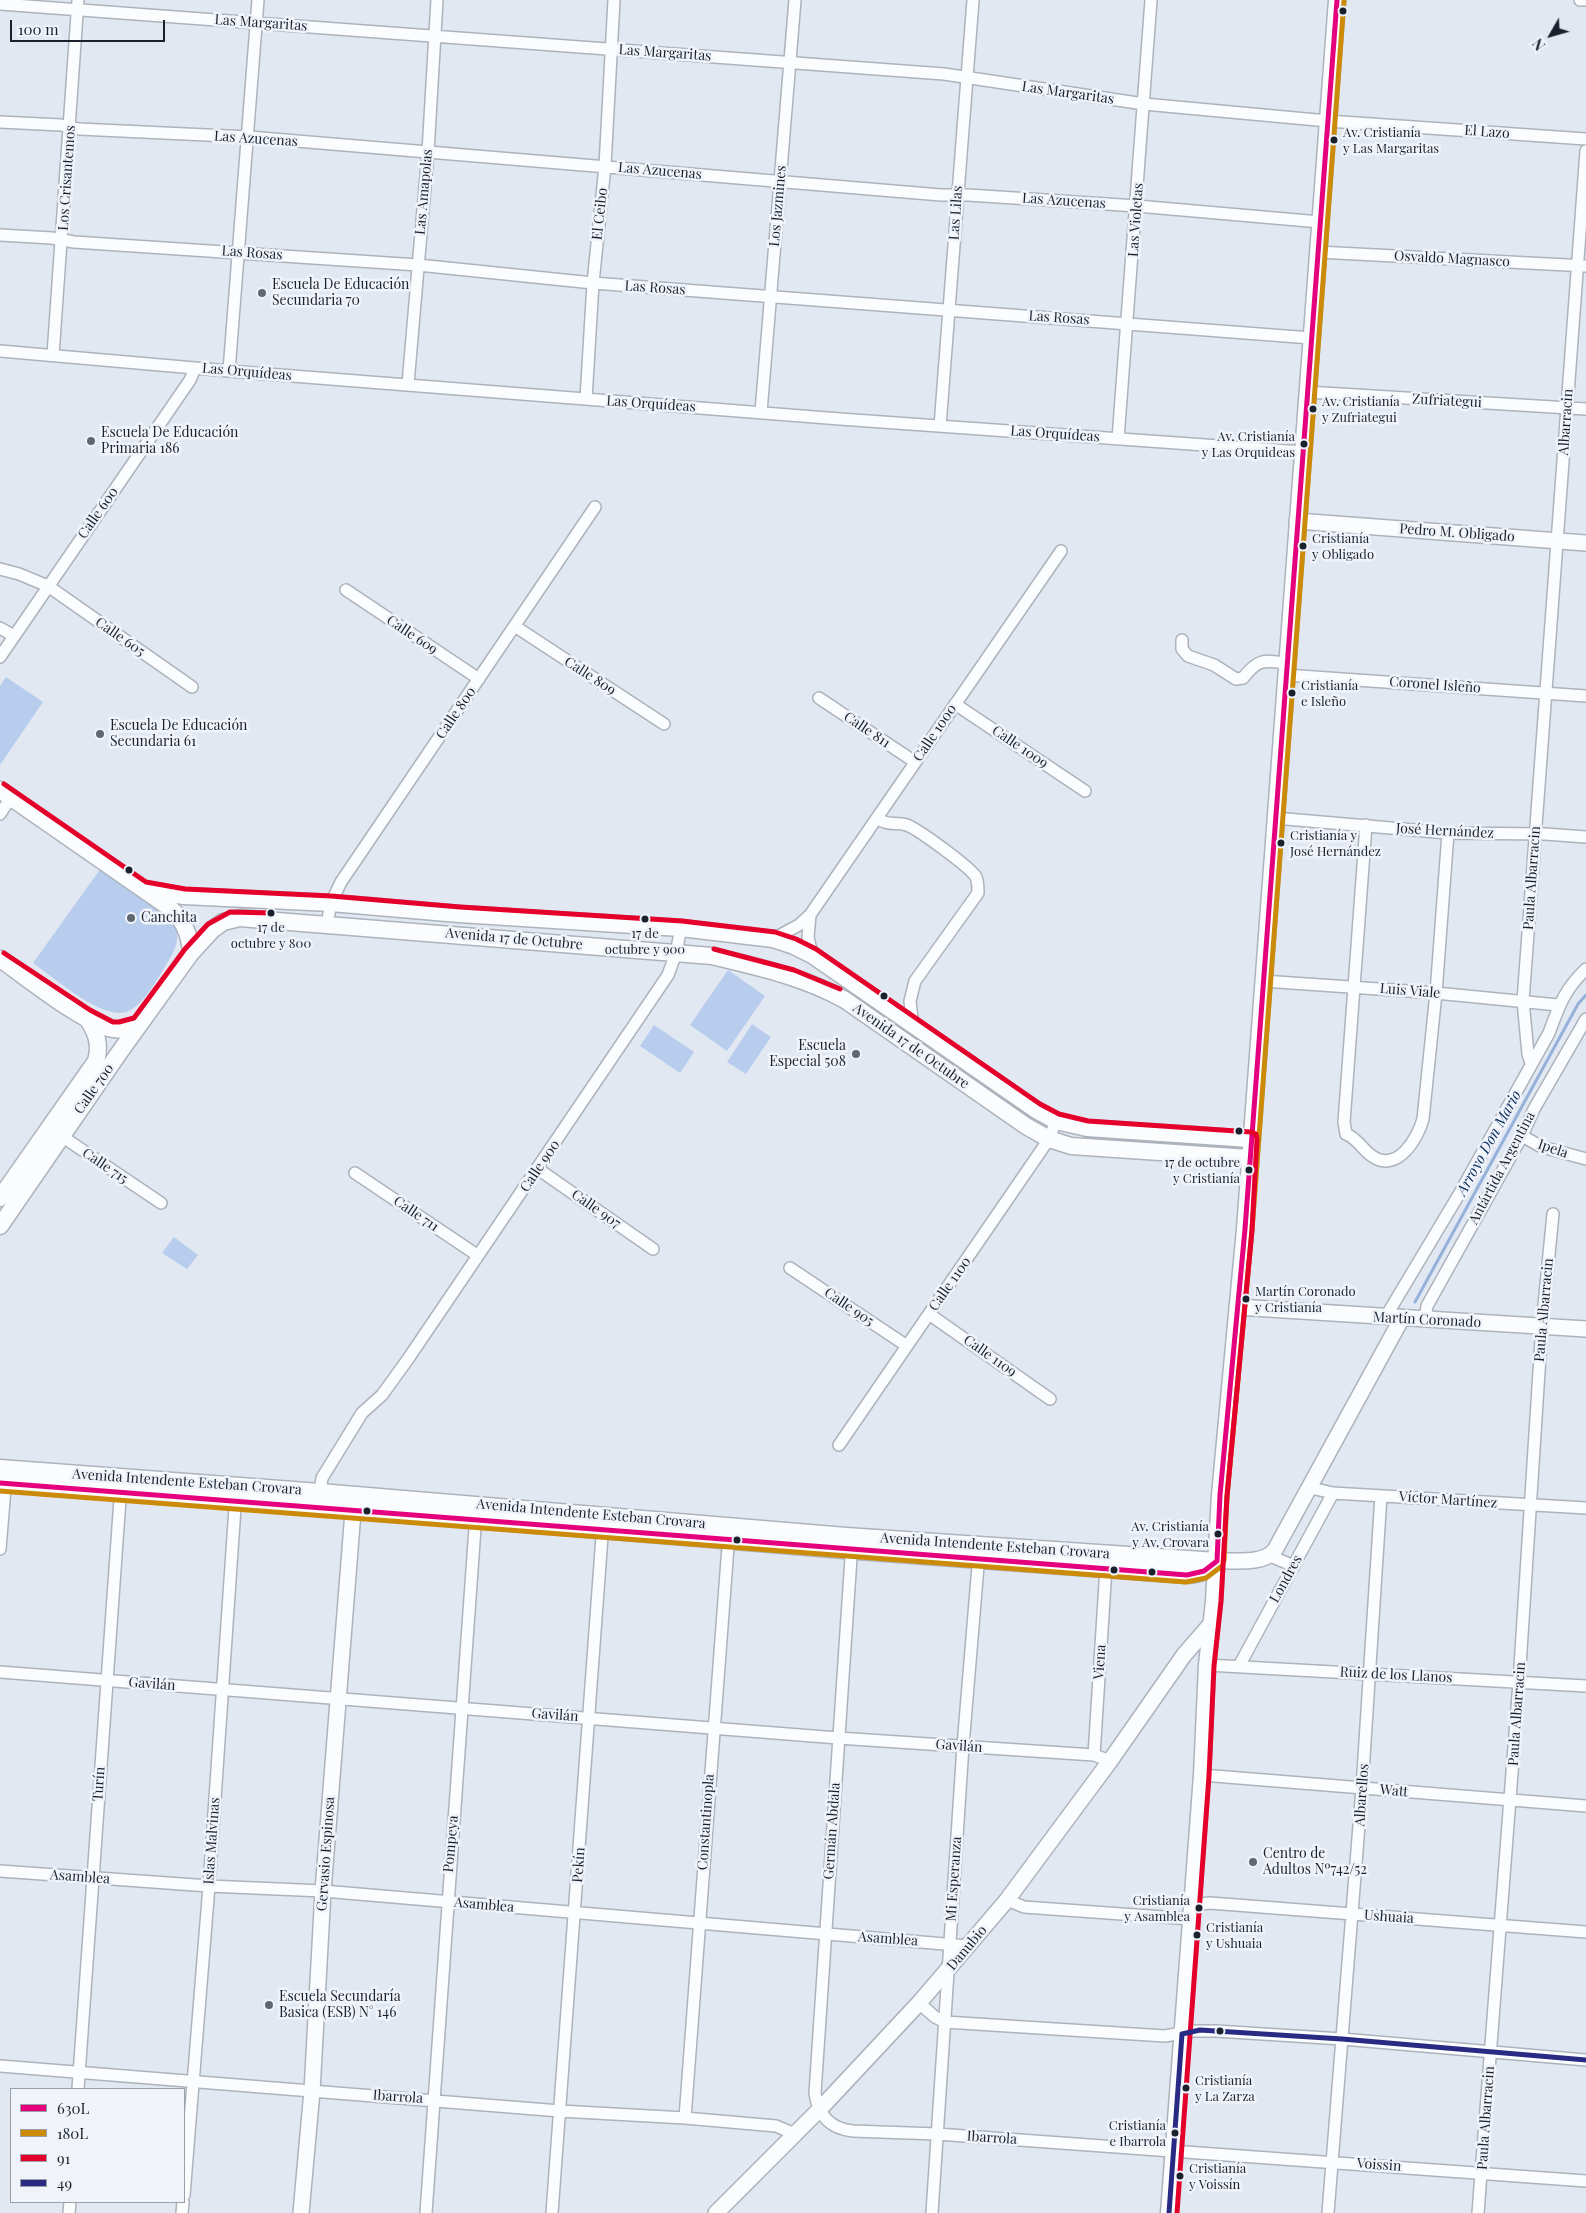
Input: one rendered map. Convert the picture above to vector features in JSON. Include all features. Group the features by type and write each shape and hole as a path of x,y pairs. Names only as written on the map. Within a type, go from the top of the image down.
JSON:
{"main road":[{"path":"1169,2213 1172,2151 1202,1775 1207,1661 1217,1560 1220,1495 1263,981 1285,669 1337,0"},
{"path":"5,794 143,889 177,915 188,934 191,953"},
{"name":"Avenida 17 de Octubre","path":"143,889 184,896 331,903 459,914 680,928 773,939 812,955 1036,1110 1056,1121 1087,1128 1250,1139"},
{"name":"Avenida 17 de Octubre","path":"191,953 212,930 231,919 240,918 712,956 758,967 829,991 845,1000 1026,1126 1049,1139 1085,1148 1248,1158"},
{"name":"Calle 700","path":"0,1198 55,1132 139,1024 191,953"},
{"path":"0,959 86,1017 110,1029 129,1028 139,1024"},
{"name":"Calle 700","path":"0,1226 96,1061 98,1054 96,1034 86,1017"},
{"name":"Avenida Intendente Esteban Crovara","path":"3,1476 980,1552 1217,1560"},
{"name":"Avenida Intendente Esteban Crovara","path":"236,1493 320,1492 353,1503"},
{"name":"Avenida Intendente Esteban Crovara","path":"980,1552 1106,1568 1199,1574 1208,1570 1217,1560"}],"street":[{"path":"229,372 249,137 258,0"},
{"name":"Las Amapolas","path":"408,384 428,152 437,0"},
{"name":"El Ceibo","path":"586,399 593,283 605,166 614,0"},
{"name":"Los Jazmines","path":"761,412 795,0"},
{"name":"Las Lilas","path":"940,426 957,195 968,78 972,0"},
{"name":"Las Violetas","path":"1118,439 1151,0"},
{"path":"1580,0 1586,0"},
{"name":"Las Margaritas","path":"0,4 78,5 257,23 944,74 1144,104 1328,121"},
{"name":"Los Crisantemos","path":"53,355 78,5"},
{"name":"El Lazo","path":"1328,121 1586,139"},
{"name":"Las Azucenas","path":"0,122 70,127 79,130 249,137 780,181 957,195 1137,206 1320,222"},
{"name":"Albarracin","path":"1546,693 1567,408 1582,266 1586,151"},
{"name":"Las Rosas","path":"0,235 418,265 593,283 1311,338"},
{"name":"Osvaldo Magnasco","path":"1318,252 1582,266"},
{"name":"Las Orquídeas","path":"0,351 229,372 1303,452"},
{"name":"Calle 600","path":"0,657 190,380 195,368"},
{"name":"Zufriategui","path":"1307,392 1586,409"},
{"name":"Calle 800","path":"327,924 331,903 341,882 479,678 516,627 595,507"},
{"name":"Pedro M. Obligado","path":"1297,521 1586,542"},
{"name":"Calle 1000","path":"773,939 799,924 810,915 1061,551"},
{"name":"Calle 605","path":"0,569 19,574 48,586 192,687"},
{"name":"Calle 609","path":"346,590 479,678"},
{"name":"Calle 809","path":"516,627 664,724"},
{"path":"0,628 14,636"},
{"name":"Coronel Isleño","path":"1182,640 1182,649 1188,656 1214,665 1236,679 1243,678 1253,665 1267,661 1285,669 1586,696"},
{"name":"Paula Albarracin","path":"1531,1063 1528,1054 1523,1001 1546,693"},
{"name":"Calle 811","path":"819,698 915,762"},
{"name":"Calle 1009","path":"955,704 1085,791"},
{"path":"0,814 5,794"},
{"path":"877,818 884,823 903,824 913,829 968,869 978,882 978,893 915,981 910,1001 913,1026"},
{"name":"José Hernández","path":"1274,818 1448,833 1536,834 1586,837"},
{"path":"1366,825 1344,1115 1346,1134 1358,1141 1373,1157 1380,1160 1391,1160 1400,1155 1414,1141 1420,1131 1436,993 1448,833"},
{"path":"810,915 808,937 812,955"},
{"name":"Calle 900","path":"320,1492 322,1478 362,1413 382,1395 538,1169 668,974 676,953 680,928"},
{"name":"Antártida Argentina","path":"1385,1318 1461,1191 1549,1033 1558,1005 1586,969"},
{"path":"829,991 839,974"},
{"name":"Luis Viale","path":"1263,981 1355,986 1558,1005"},
{"name":"Antártida Argentina","path":"1425,1319 1426,1306 1522,1136 1534,1109 1582,1035 1586,1019"},
{"name":"Calle 1100","path":"839,1445 1049,1139 1056,1121"},
{"name":"Calle 715","path":"55,1132 161,1203"},
{"name":"Ipela","path":"1522,1136 1542,1147 1586,1159"},
{"name":"Calle 907","path":"538,1169 653,1249"},
{"name":"Calle 711","path":"355,1173 477,1255"},
{"name":"Paula Albarracin","path":"1478,2213 1520,1682 1542,1325 1553,1214"},
{"name":"Calle 905","path":"790,1268 907,1346"},
{"name":"Martín Coronado","path":"1237,1307 1385,1318 1542,1325 1586,1329"},
{"name":"Calle 1109","path":"929,1314 1050,1399"},
{"path":"1217,1560 1262,1559 1270,1556 1311,1488 1402,1318"},
{"path":"0,1549 3,1476"},
{"name":"Turín","path":"78,2088 121,1484"},
{"name":"Víctor Martínez","path":"1311,1488 1333,1493 1586,1508"},
{"name":"Islas Malvinas","path":"185,2184 224,1690 236,1493"},
{"name":"Londres","path":"1239,1666 1333,1493"},
{"name":"Albarellos","path":"1328,2213 1353,1915 1381,1496"},
{"name":"Gervasio Espinosa","path":"301,2213 312,2091 323,1891 353,1503"},
{"name":"Pompeya","path":"426,2213 476,1512"},
{"name":"Pekín","path":"552,2213 576,1914 603,1522"},
{"name":"Constantinopla","path":"685,2118 698,1924 729,1532"},
{"name":"Germán Abdala","path":"820,2110 815,2093 852,1543"},
{"name":"Mi Esperanza","path":"932,2213 963,1746 980,1552"},
{"path":"1270,1556 1294,1566"},
{"name":"Viena","path":"1094,1756 1106,1568"},
{"name":"Danubio","path":"716,2213 820,2110 919,2003 1008,1900 1110,1762 1184,1655 1211,1624"},
{"path":"1184,1655 1194,1653 1207,1661"},
{"name":"Ruiz de los Llanos","path":"1207,1661 1239,1666 1586,1686"},
{"name":"Gavilán","path":"0,1672 838,1738 1094,1756 1110,1762"},
{"name":"Watt","path":"1202,1775 1586,1806"},
{"name":"Asamblea","path":"0,1871 209,1886 323,1891 968,1946"},
{"path":"1008,1900 1024,1907 1191,1912"},
{"name":"Ushuaia","path":"1191,1912 1210,1902 1353,1915 1586,1932"},
{"path":"919,2003 935,2017 945,2022 1165,2036 1200,2030 1342,2039 1586,2060"},
{"name":"Ibarrola","path":"0,2066 685,2118 776,2126 795,2134"},
{"name":"Ibarrola","path":"820,2110 826,2121 843,2130 937,2134 1172,2151"},
{"name":"Voissin","path":"1172,2151 1332,2161 1586,2181"}],"shaded area":[{"path":"6,677 43,702 0,765 0,686"},
{"path":"101,868 174,921 177,935 176,946 149,992 135,1007 129,1011 119,1013 107,1011 93,1005 66,988 33,963"},
{"path":"728,970 765,996 727,1051 690,1025"},
{"path":"752,1024 771,1037 746,1074 727,1062"},
{"path":"654,1025 694,1052 680,1073 640,1046"},
{"path":"174,1237 198,1255 187,1269 162,1253"}],"waterway":[{"name":"Arroyo Don Mario","path":"1415,1302 1578,1004 1586,995"}],"transit line":[{"name":"630L","path":"1217,1561 1220,1495 1245,1229 1337,0"},
{"name":"180L","path":"1224,1561 1227,1496 1252,1230 1344,1"},
{"name":"91","path":"4,784 146,882 185,889 331,896 460,907 682,921 775,932 796,939 816,949 1040,1104 1059,1114 1088,1121 1251,1132 1256,1134 1252,1230 1227,1496 1221,1601 1214,1666 1209,1776 1177,2213"},
{"name":"91","path":"4,953 90,1010 113,1022 119,1022 134,1018 185,949 208,924 230,912 271,913"},
{"name":"91","path":"714,949 794,970 840,989"},
{"name":"630L","path":"0,1483 1187,1575 1204,1571 1217,1561"},
{"name":"180L","path":"0,1491 1186,1582 1206,1578 1222,1566"},
{"name":"49","path":"1182,2034 1200,2030 1342,2039 1586,2060"},
{"name":"49","path":"1169,2213 1182,2034"}],"place":[{"name":"Av. Cristianía y Las Margaritas","path":"1334,140"},
{"name":"Escuela De Educación Secundaria 70","path":"262,293"},
{"name":"Av. Cristianía y Zufriategui","path":"1313,409"},
{"name":"Escuela De Educación Primaria 186","path":"91,441"},
{"name":"Av. Cristianía y Las Orquideas","path":"1304,444"},
{"name":"Cristianía y Obligado","path":"1303,546"},
{"name":"Cristianía e Isleño","path":"1292,693"},
{"name":"Escuela De Educación Secundaria 61","path":"100,734"},
{"name":"Cristianía y José Hernández","path":"1281,843"},
{"name":"17 de octubre y 800","path":"271,913"},
{"name":"Canchita","path":"131,918"},
{"name":"17 de octubre y 900","path":"645,919"},
{"name":"Escuela Especial 508","path":"856,1054"},
{"name":"17 de octubre y Cristianía","path":"1249,1170"},
{"name":"Martín Coronado y Cristianía","path":"1246,1299"},
{"name":"Av. Cristianía y Av. Crovara","path":"1218,1534"},
{"name":"Centro de Adultos Nº742/52","path":"1253,1862"},
{"name":"Cristianía y Asamblea","path":"1199,1908"},
{"name":"Cristianía y Ushuaia","path":"1197,1935"},
{"name":"Escuela Secundaría Basica (ESB) N° 146","path":"269,2005"},
{"name":"Cristianía y La Zarza","path":"1186,2088"},
{"name":"Cristianía e Ibarrola","path":"1175,2133"},
{"name":"Cristianía y Voissín","path":"1180,2176"}]}
